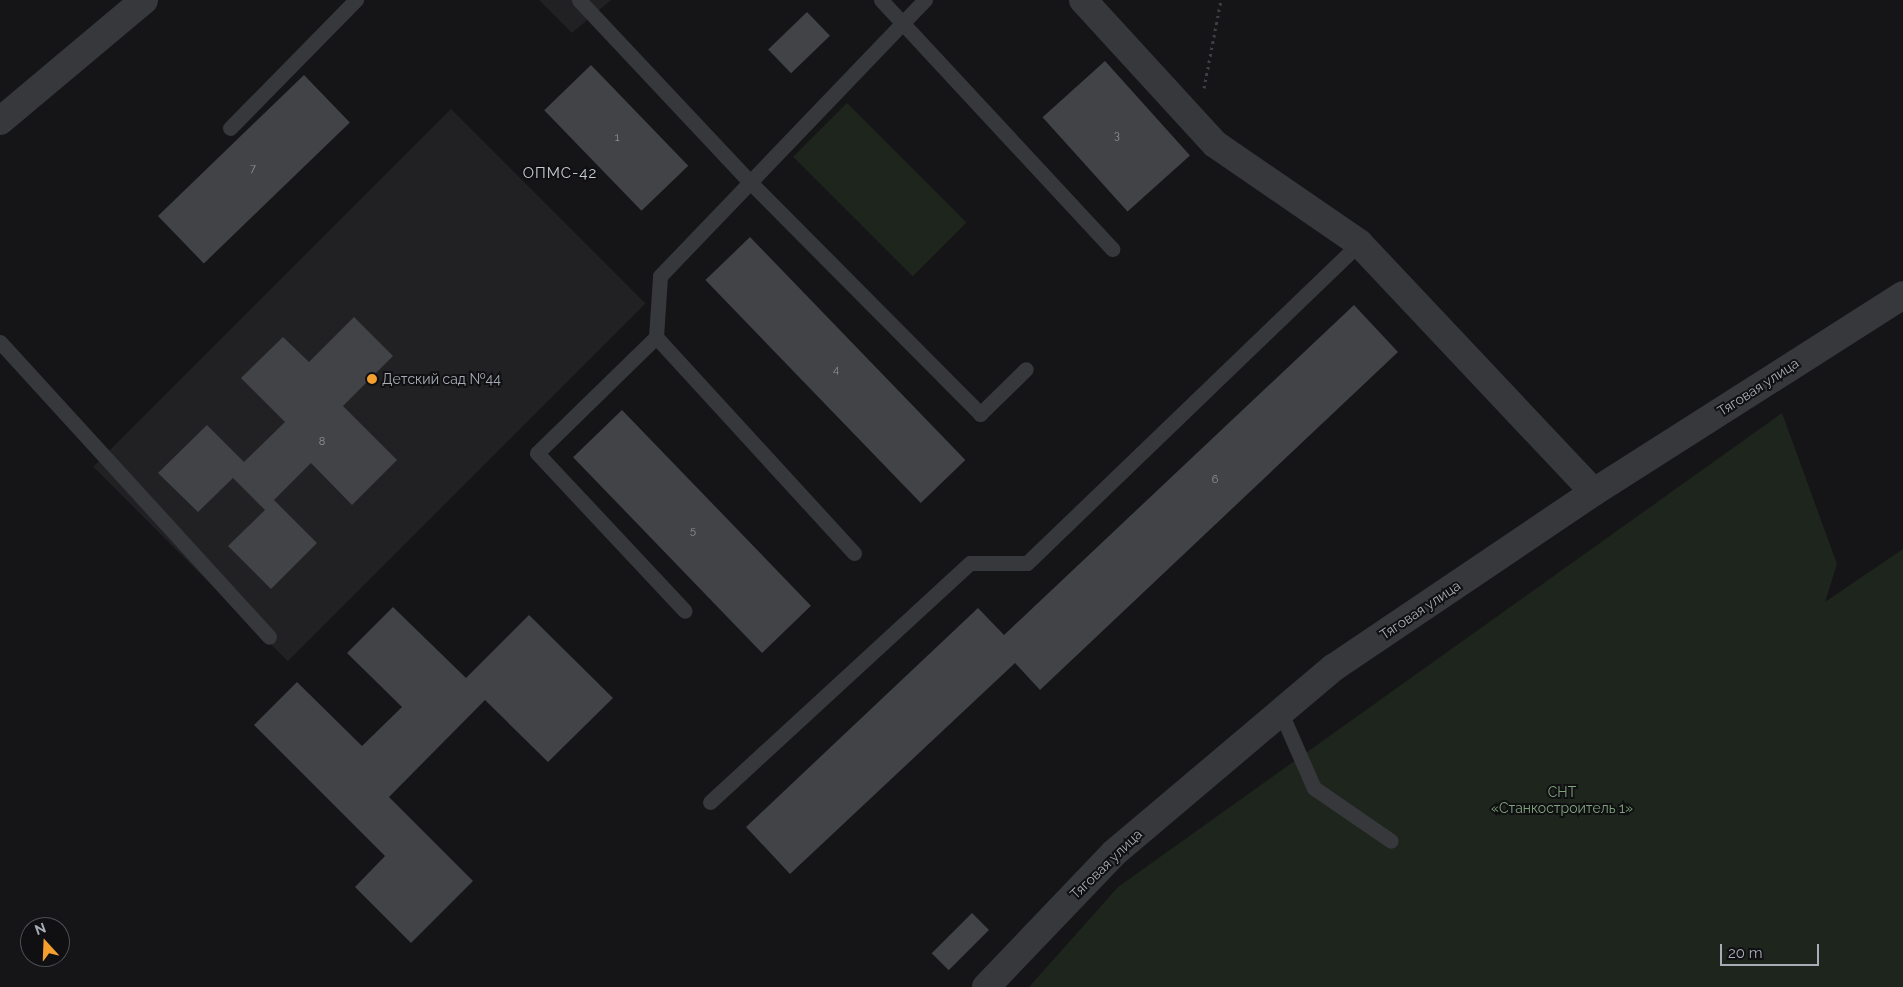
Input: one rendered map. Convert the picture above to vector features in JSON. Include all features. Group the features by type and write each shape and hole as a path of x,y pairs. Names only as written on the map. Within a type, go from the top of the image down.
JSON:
{"street":[{"path":"0,121 144,0"},
{"path":"1083,0 1198,122 1215,144 1359,243 1594,492"},
{"name":"Тяговая улица","path":"986,987 1114,853 1334,668 1594,492 1903,295"}],"lane":[{"path":"230,128 356,0"},
{"path":"579,0 750,182 980,414 1026,369"},
{"path":"881,0 1112,249"},
{"path":"685,611 537,453 656,337 660,276 926,0"},
{"path":"710,802 970,563 1027,563 1359,243"},
{"path":"656,337 854,553"},
{"path":"0,342 269,637"},
{"path":"1281,713 1314,788 1391,841"}],"path":[{"path":"1198,122 1221,0"}],"shaded area":[{"path":"539,0 611,0 572,33"},
{"name":"Детский сад №44","path":"451,109 645,303 288,661 93,467"}],"green space":[{"path":"847,103 967,223 913,276 793,157"},
{"name":"СНТ «Станкостроитель 1»","path":"1782,413 1837,564 1825,602 1903,549 1903,987 1029,987 1118,887"}],"building":[{"path":"807,12 830,36 791,73 768,50"},
{"path":"1105,61 1190,155 1128,212 1043,117"},
{"path":"591,65 688,166 641,211 544,110"},
{"path":"304,75 350,122 204,263 158,216"},
{"path":"750,237 965,460 921,503 705,280"},
{"path":"1354,305 1398,352 1040,690 1015,663 790,874 746,827 978,608 1004,635"},
{"path":"354,317 393,356 343,406 397,460 352,505 311,463 274,500 317,543 271,589 228,546 265,510 233,478 198,512 158,473 207,425 244,462 285,422 241,378 283,337 309,362"},
{"path":"622,410 811,606 762,653 573,457"},
{"path":"393,607 466,678 529,615 613,698 548,762 485,700 389,797 473,881 411,943 355,887 385,856 254,725 297,682 362,746 402,707 347,653"},
{"path":"972,913 989,930 949,970 932,953"}],"place":[{"name":"Детский сад №44","path":"372,379"}],"district":[{"name":"ОПМС-42","path":"560,174"}]}
